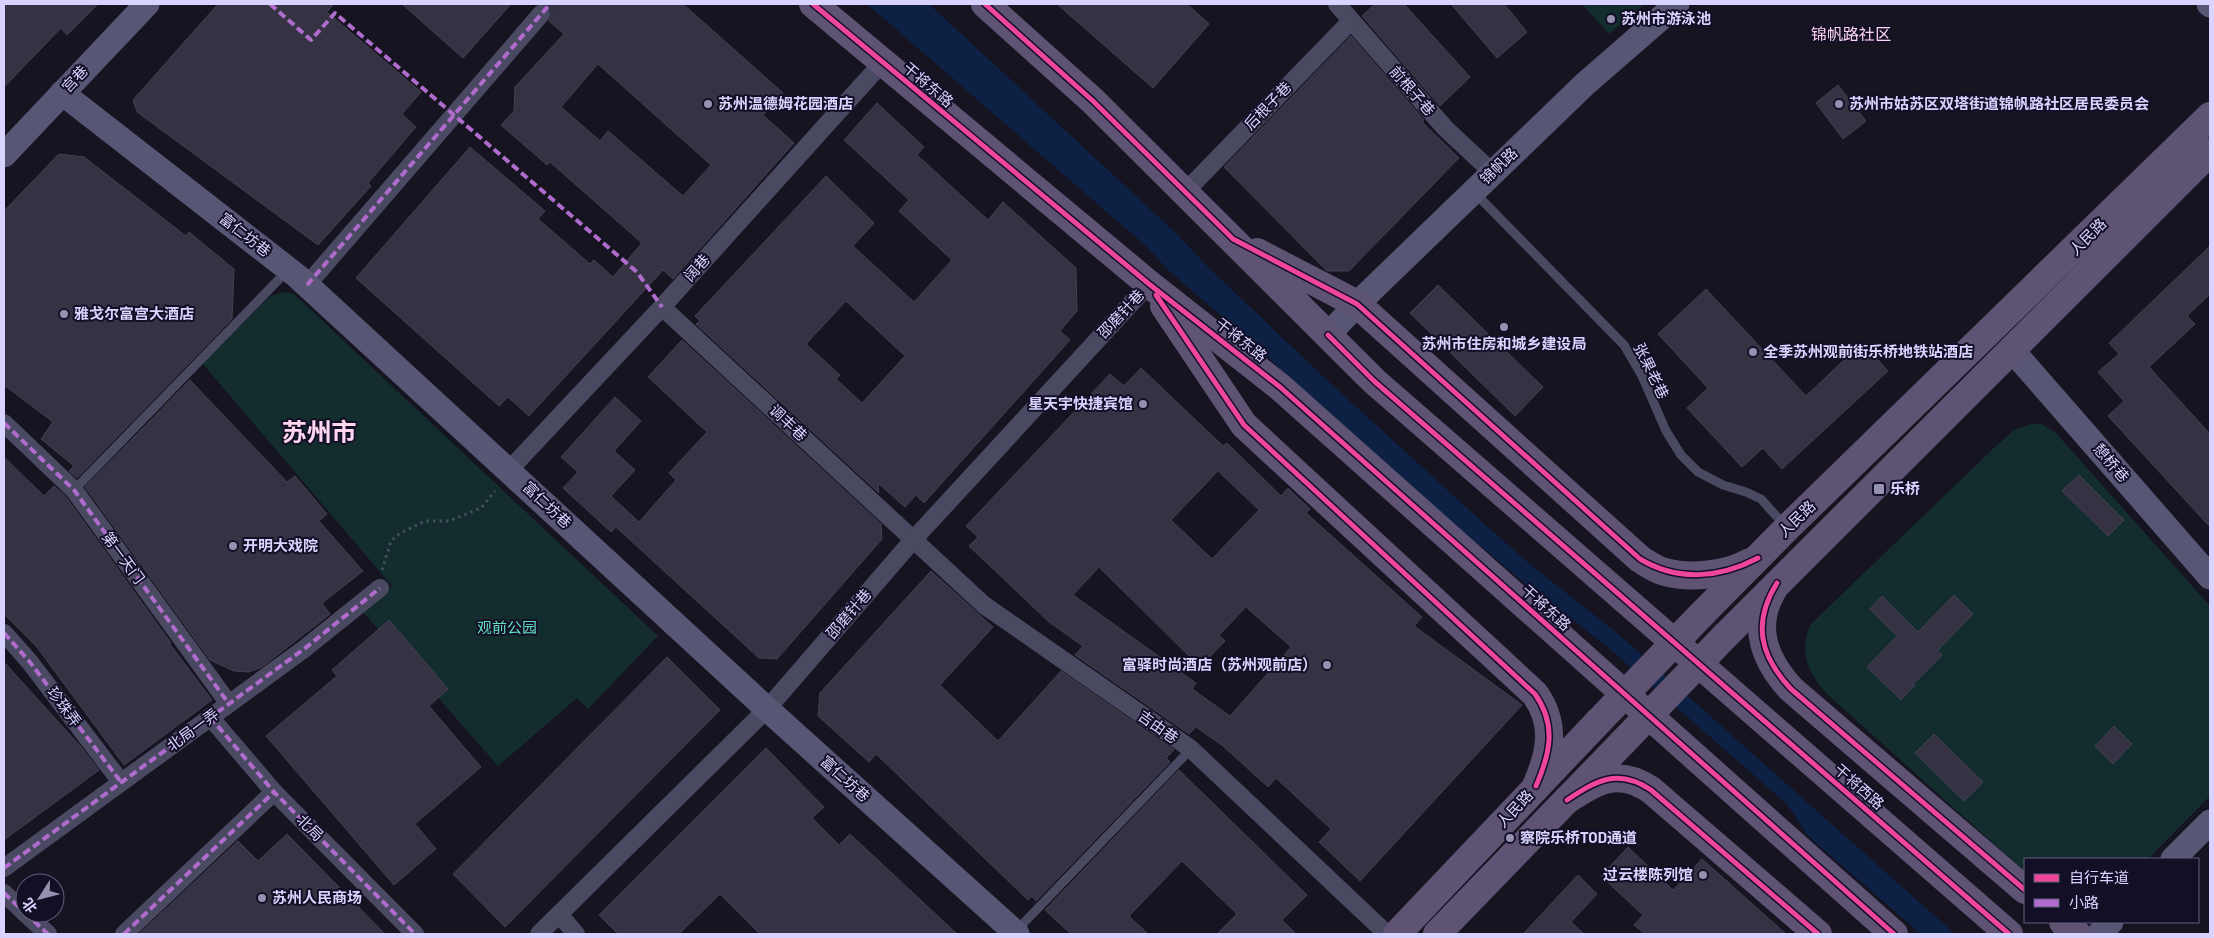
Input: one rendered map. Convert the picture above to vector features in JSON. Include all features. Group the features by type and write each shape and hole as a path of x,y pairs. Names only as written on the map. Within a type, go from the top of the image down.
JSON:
{"main road":[{"name":"干将东路","path":"813,4 1149,284 1280,387 1894,934"},
{"path":"986,4 1093,101 1328,335"},
{"name":"人民路","path":"1397,934 1702,614 2210,116"},
{"name":"人民路","path":"1437,934 1777,583 2210,152"},
{"path":"1233,239 1357,304 1640,560 1665,572 1692,574 1728,570 1758,558"},
{"path":"1149,284 1244,425 1535,694 1547,718 1550,742 1546,764 1536,786"},
{"name":"干将西路","path":"1328,335 1374,381 2009,934"},
{"path":"1777,583 1766,605 1762,632 1765,649 1772,666 1780,677 1791,689 2024,889"},
{"path":"1567,800 1594,784 1606,780 1621,777 1636,780 1651,790 1818,934"},
{"path":"2064,923 2077,934"}],"street":[{"name":"宫巷","path":"7,144 62,93 147,4"},
{"name":"前根子巷","path":"1337,4 1444,128 1492,172"},
{"name":"锦帆路","path":"1328,335 1357,304 1492,172 1585,84 1677,4"},
{"path":"307,286 541,14"},
{"name":"后根子巷","path":"1185,192 1351,20"},
{"name":"阔巷","path":"509,470 662,307 882,63"},
{"name":"富仁坊巷","path":"62,93 307,286 767,709 1016,933"},
{"name":"邵磨针巷","path":"539,934 767,709 913,540 1149,284"},
{"name":"调丰巷","path":"662,307 913,540"},
{"name":"憩桥巷","path":"2012,350 2210,577"},
{"name":"第一天门","path":"4,423 74,490 228,704"},
{"name":"吉由巷","path":"913,540 984,605 1191,749 1387,934"},
{"name":"北局一弄","path":"4,868 304,649 380,588"},
{"name":"珍珠弄","path":"4,633 29,660 121,782"},
{"name":"北局","path":"210,717 274,792 415,934"},
{"path":"124,934 274,792"},
{"path":"2174,858 2210,822"},
{"path":"4,893 15,903"},
{"path":"559,914 576,934"},
{"path":"36,923 48,934"},
{"path":"2099,934 2110,923"}],"lane":[{"name":"张果老巷","path":"1473,191 1624,345 1642,376 1666,431 1682,455 1698,472 1723,485 1746,492 1761,500 1788,528"},
{"path":"74,490 288,270"},
{"path":"1016,933 1191,749"}],"path":[{"path":"380,588 382,567 391,541 398,534 425,521 449,520 481,508 509,470"}],"green space":[{"name":"苏州市游泳池","path":"1582,4 1644,4 1609,34"},
{"name":"观前公园","path":"284,292 294,294 658,636 588,709 577,698 498,766 363,612 392,586 202,363 270,296"},
{"path":"2031,424 2041,424 2055,432 2210,606 2210,796 2149,858 2024,858 2024,871 1826,693 1814,677 1807,661 1805,643 1811,624 2014,430"}],"water":[{"path":"867,4 929,4 1177,234 1209,268 1329,382 1490,529 1532,566 1617,633 1955,934 1921,934 1808,836 1787,804 1604,644 1522,581 1482,547 1453,528 1337,425 1261,350 1167,269 1146,246"}],"building":[{"path":"4,4 98,4 67,35 61,28 4,87"},
{"path":"218,4 334,4 327,12 421,92 402,114 416,127 368,183 371,186 318,245 137,112 133,100"},
{"path":"402,4 511,4 463,58"},
{"path":"544,4 683,4 783,93 763,115 794,143 673,279 663,270 529,416 508,397 499,406 356,278 470,147 545,211 538,219 590,264 594,260 613,277 642,243 550,162 547,165 501,125 514,111 515,87 564,34 549,21 551,11","holes":["598,64 711,165 683,196 608,131 600,141 561,107"]},
{"path":"1057,4 1187,4 1209,24 1153,88"},
{"path":"1375,4 1404,4 1470,77 1440,106 1362,16"},
{"path":"1451,4 1504,4 1527,32 1497,58"},
{"path":"1351,36 1424,120 1422,122 1459,158 1349,271 1327,271 1224,167"},
{"path":"1838,85 1866,121 1843,139 1816,103"},
{"path":"877,103 924,147 917,155 988,220 1003,202 1076,268 1077,311 1060,331 1070,340 924,503 916,495 905,507 878,483 879,493 696,324 700,321 695,316 826,176 874,223 853,246 914,302 952,260 899,211 909,200 844,140","holes":["846,301 905,356 862,403 836,379 840,375 806,344"]},
{"path":"59,154 84,157 186,236 189,232 234,269 232,319 77,478 69,471 74,466 41,439 53,422 4,385 4,211"},
{"path":"2210,246 2210,294 2187,316 2195,324 2149,367 2210,434 2210,527 2108,416 2124,401 2098,372 2119,354 2109,343"},
{"path":"1438,285 1543,387 1515,416 1410,313"},
{"path":"1706,289 1806,396 1862,343 1888,371 1782,469 1763,448 1742,467 1687,408 1708,388 1658,334"},
{"path":"682,340 881,524 882,539 777,659 759,658 616,527 611,532 563,488 578,472 561,457 615,397 641,421 614,451 635,470 611,496 639,522 676,480 669,473 707,432 648,377"},
{"path":"1141,368 1223,446 1227,443 1281,496 1288,488 1310,509 1306,513 1422,617 1414,626 1522,705 1360,881 1319,842 1331,829 1276,778 1268,787 1223,746 1196,727 1189,734 1075,655 1083,646 1049,622 969,546 978,537 966,526 1110,374 1124,386","holes":["1218,471 1259,510 1212,559 1171,520","1099,567 1200,667 1225,641 1219,635 1246,607 1291,647 1230,716 1192,689 1196,683 1073,595"]},
{"name":"开明大戏院","path":"190,380 287,482 295,476 327,514 319,521 363,571 322,603 330,614 262,667 249,672 234,671 210,660 85,487"},
{"path":"4,457 44,496 54,486 66,497 212,700 124,765 36,646 4,614"},
{"path":"2079,475 2124,520 2108,536 2062,491"},
{"path":"931,571 993,627 940,685 998,741 1061,671 1174,750 1166,758 1170,762 1036,901 1032,896 1028,900 876,754 869,762 818,716 820,693"},
{"path":"1954,595 1973,614 1937,651 1942,655 1913,684 1915,685 1901,700 1867,667 1897,636 1870,609 1882,596 1918,632"},
{"path":"389,620 448,689 429,706 481,767 415,824 436,849 394,885 266,736 337,676 332,670"},
{"path":"667,657 720,710 505,927 453,874"},
{"path":"4,662 81,747 99,770 4,840"},
{"path":"2114,726 2132,744 2113,764 2095,746"},
{"path":"1934,734 1983,782 1964,801 1915,753"},
{"path":"766,748 824,807 812,818 839,845 850,834 957,934 760,934 720,894 679,934 618,934 599,915"},
{"path":"1179,770 1307,895 1282,920 1296,934 1217,934 1237,914 1182,861 1129,916 1148,934 1071,934 1045,910"},
{"name":"苏州人民商场","path":"287,834 385,934 139,934 238,841 258,861"},
{"path":"1628,847 1673,890 1702,859 1786,934 1645,934 1634,925 1643,915 1601,876"},
{"path":"1578,875 1597,894 1571,922 1584,934 1523,934"}],"tunnel":[{"path":"541,14 550,4"}],"marked path":[{"path":"270,4 311,40 335,13 637,272 662,307"},
{"path":"307,285 550,4"},
{"path":"4,423 74,490 229,704"},
{"path":"4,868 304,649 380,588"},
{"path":"4,633 29,661 121,782"},
{"path":"210,717 274,792 415,934"},
{"path":"124,934 274,792"},
{"path":"4,893 15,903"},
{"path":"36,923 48,934"}],"cycle path":[{"path":"813,4 1149,284 1280,387 1894,934"},
{"path":"985,4 1093,101 1233,239 1357,304 1640,559 1669,571 1699,575 1729,570 1758,558"},
{"path":"1156,295 1244,425 1535,694 1542,706 1549,728 1548,751 1536,786"},
{"path":"1328,335 1374,381 2009,934"},
{"path":"1777,583 1769,598 1762,625 1766,652 1780,677 1791,689 2024,889"},
{"path":"1567,800 1588,787 1608,779 1628,779 1639,783 1651,790 1818,934"}],"place":[{"name":"苏州市游泳池","path":"1611,19"},
{"name":"苏州温德姆花园酒店","path":"708,104"},
{"name":"苏州市姑苏区双塔街道锦帆路社区居民委员会","path":"1839,104"},
{"name":"雅戈尔富宫大酒店","path":"64,314"},
{"name":"苏州市住房和城乡建设局","path":"1504,327"},
{"name":"全季苏州观前街乐桥地铁站酒店","path":"1753,352"},
{"name":"星天宇快捷宾馆","path":"1143,404"},
{"name":"乐桥","path":"1879,489"},
{"name":"开明大戏院","path":"233,546"},
{"name":"富驿时尚酒店（苏州观前店）","path":"1327,665"},
{"name":"察院乐桥TOD通道","path":"1510,838"},
{"name":"过云楼陈列馆","path":"1703,875"},
{"name":"苏州人民商场","path":"262,898"}],"district":[{"name":"锦帆路社区","path":"1851,34"},
{"name":"苏州市","path":"319,432"}]}
